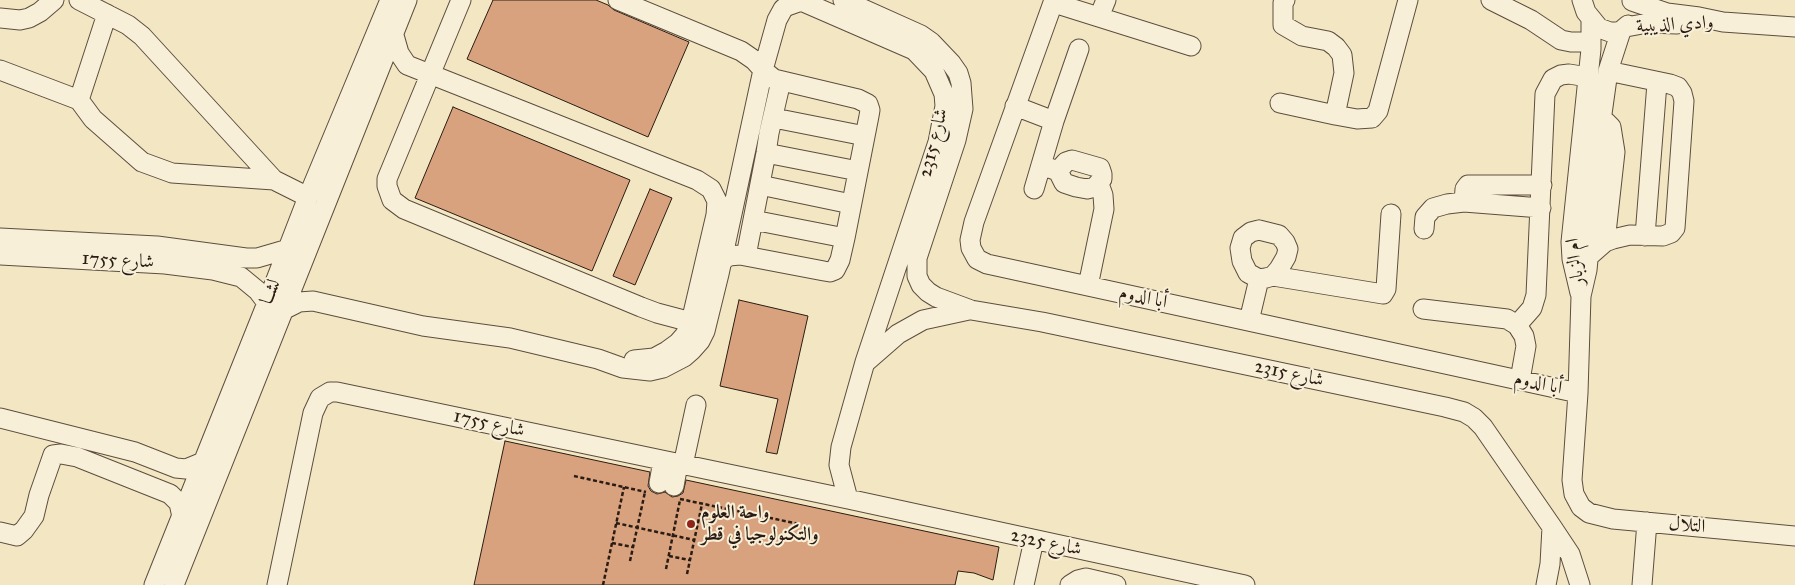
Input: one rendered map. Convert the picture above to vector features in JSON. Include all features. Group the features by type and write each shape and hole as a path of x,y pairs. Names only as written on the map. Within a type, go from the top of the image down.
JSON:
{"street":[{"path":"0,18 20,20 29,9 40,12 54,0"},
{"path":"79,0 128,25 153,46 168,65 274,180 308,197"},
{"name":"لشــا","path":"174,585 275,306 288,249 390,0"},
{"name":"لشــا","path":"154,585 202,462 275,306 407,0"},
{"path":"461,0 388,179 388,194 397,206 641,307 691,322"},
{"path":"618,0 741,51 754,60 763,70 781,81 864,100 868,104 870,110 845,238 839,265 835,270 830,272 734,255 722,261"},
{"name":"شارع 2315","path":"843,0 921,35 942,52 958,73 963,96 961,122 917,258 917,276 921,285 928,292 936,297 971,310 1042,322 1464,412 1483,427 1570,554 1580,585"},
{"path":"1286,0 1284,3 1283,25 1302,36 1328,41 1342,54 1344,73 1335,115"},
{"path":"1280,103 1358,119 1372,118 1378,111 1408,0"},
{"path":"1490,0 1531,20 1561,40 1591,42"},
{"path":"1582,0 1591,19 1599,28 1604,31 1624,29"},
{"name":"ام الزبار","path":"1581,296 1589,256 1601,121 1608,71 1624,29 1633,16 1631,0"},
{"name":"وادي الذيبية","path":"1631,0 1667,13 1723,22 1795,27"},
{"path":"275,306 313,301 423,326 510,338 598,359 623,368 650,371 663,368 684,357 700,341 709,319 763,70 779,15 783,9 800,1"},
{"name":"شارع 2315","path":"800,1 914,50 934,71 944,94 945,106 938,142 865,362 841,447 839,460 848,499"},
{"path":"1054,1 1103,8 1191,46"},
{"name":"أبا الدوم","path":"1054,1 974,222 970,240 972,253 978,259 987,264 1578,393"},
{"path":"79,100 107,14"},
{"name":"ام الزبار","path":"1581,296 1572,259 1571,242 1588,77 1591,19"},
{"name":"وادي الذيبية","path":"1624,29 1648,23 1700,25 1723,22"},
{"path":"393,32 399,53 407,65 697,180 711,189 717,201 716,215 691,322 685,335 678,343 654,358 641,360 598,359"},
{"path":"1034,190 1050,168 1054,121 1079,50"},
{"path":"0,70 79,100 93,119 142,162 172,173 274,180"},
{"path":"1589,256 1605,242 1613,239 1630,235 1663,236 1671,233 1676,228 1684,101 1682,93 1678,87 1608,71"},
{"path":"1517,326 1532,308 1536,295 1546,94 1548,86 1553,79 1561,75 1569,74 1588,77"},
{"path":"746,256 769,133 781,81"},
{"path":"1645,236 1657,83"},
{"path":"1016,106 1054,121"},
{"path":"774,118 865,136"},
{"path":"1601,121 1606,122 1611,127 1615,152 1605,242"},
{"path":"766,153 858,171"},
{"path":"1050,168 1072,160 1086,162 1100,168 1102,174 1099,184 1103,196 1104,209 1088,286"},
{"path":"1485,204 1486,184"},
{"path":"1464,202 1465,189 1468,185 1542,184"},
{"path":"760,185 851,204"},
{"path":"1424,229 1426,216 1433,208 1464,202 1541,208"},
{"path":"1249,321 1266,277 1383,294 1386,289 1391,214"},
{"path":"753,220 845,238"},
{"name":"شارع 1755","path":"0,238 157,246 246,258 257,258 288,249"},
{"name":"شارع 1755","path":"0,255 165,264 213,270 241,277 275,306"},
{"path":"1578,393 1581,296"},
{"path":"1423,309 1507,319 1517,326 1524,336 1526,346 1520,380"},
{"name":"شارع 2315","path":"865,362 898,334 923,320 971,310"},
{"name":"شارع 1755","path":"277,585 313,413 320,398 330,392 344,392 675,464 848,499"},
{"name":"التلال","path":"1578,393 1572,480 1574,494 1581,507 1596,516 1795,536"},
{"path":"664,492 696,405"},
{"path":"0,418 135,452 182,469 191,468 202,462"},
{"path":"0,532 17,536 24,530 34,516 53,455 61,454 77,457 140,481 176,498 180,504 182,517"},
{"path":"140,481 139,467 150,457"},
{"name":"شارع 2325","path":"848,499 1245,585"},
{"path":"1642,585 1647,522"},
{"path":"1546,585 1550,564 1552,528"},
{"path":"1024,585 1034,540"},
{"path":"1070,585 1086,578 1116,585"}],"path":[{"path":"574,476 624,487 664,492 702,504 799,524"},
{"path":"603,585 624,487"},
{"path":"630,561 637,528 664,492"},
{"path":"664,492 673,536 666,569"},
{"path":"687,574 702,504"},
{"path":"616,523 694,540"},
{"path":"612,543 633,547"},
{"path":"669,556 690,560"}],"building":[{"path":"493,0 596,0 614,10 689,42 648,137 467,59"},
{"path":"453,107 630,180 592,271 415,198"},
{"path":"650,189 672,198 635,285 613,276"},
{"path":"739,300 808,316 777,454 766,452 778,399 720,386"},
{"name":"واحة العلوم والتكنولوجيا في قطر","path":"505,441 650,472 648,486 651,491 657,494 665,492 672,497 678,496 683,493 686,480 999,547 993,580 974,573 958,571 955,585 474,585"}],"place":[{"name":"واحة العلوم والتكنولوجيا في قطر","path":"691,524"}]}
